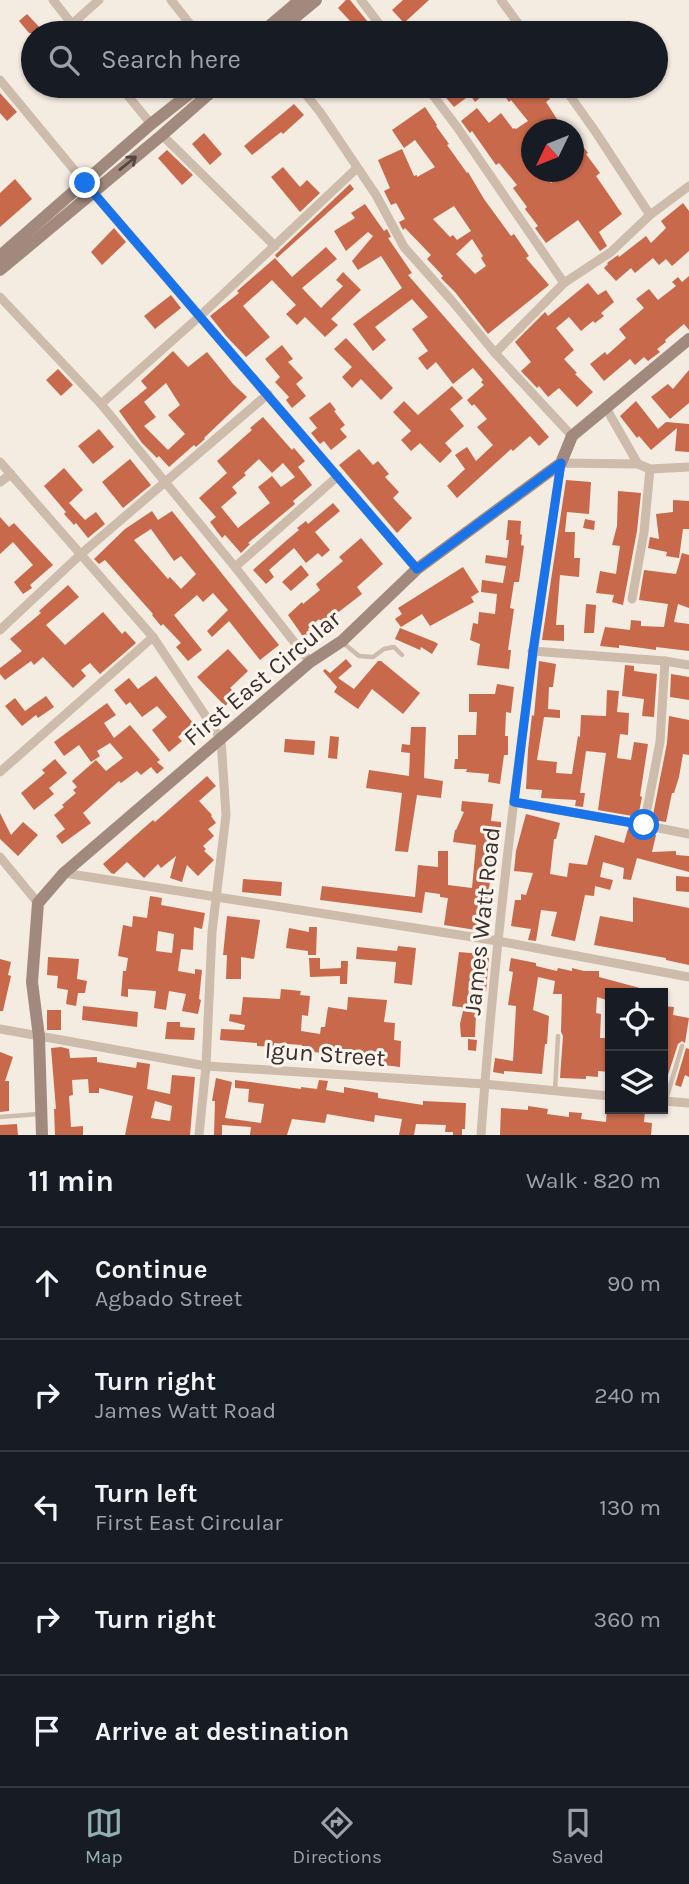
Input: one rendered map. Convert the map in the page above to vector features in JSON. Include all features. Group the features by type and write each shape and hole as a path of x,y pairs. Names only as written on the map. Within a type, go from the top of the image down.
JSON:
{"street":[{"path":"53,0 70,21"},
{"path":"75,21 99,0"},
{"path":"172,0 188,21"},
{"path":"275,21 300,0"},
{"path":"291,21 316,0"},
{"path":"361,0 377,21"},
{"path":"501,0 516,21"},
{"path":"0,80 417,569"},
{"path":"129,98 150,124"},
{"path":"0,270 89,187 150,124 184,98"},
{"path":"0,256 162,135 204,98"},
{"path":"309,98 376,195 404,247 495,353 572,436"},
{"path":"435,98 565,283"},
{"path":"572,98 650,215"},
{"path":"162,135 275,246"},
{"path":"101,404 200,316 357,168"},
{"path":"495,353 565,283 611,252 650,215 687,192"},
{"path":"0,297 101,404 310,662"},
{"path":"689,338 572,436 561,463 638,464 650,468 689,467"},
{"path":"0,630 81,554 268,394"},
{"path":"606,408 638,464"},
{"path":"0,462 153,637 221,738 226,815 212,932 206,1066 199,1135"},
{"name":"First East Circular","path":"38,903 64,873 310,662 342,641 417,569 561,463"},
{"name":"James Watt Road","path":"481,1135 498,941 514,802 561,463"},
{"path":"632,599 644,532 650,468"},
{"path":"0,482 10,474"},
{"path":"235,567 338,476"},
{"path":"0,772 153,637"},
{"path":"533,651 689,665"},
{"path":"644,825 660,741 665,661"},
{"path":"514,802 689,834"},
{"path":"0,857 38,903 32,982 39,1037 42,1135"},
{"path":"64,873 498,941 689,977"},
{"name":"Igun Street","path":"0,1029 206,1066 484,1084 605,1096"},
{"path":"668,1101 689,1103"}],"lane":[{"path":"342,641 359,656 373,657 384,649 394,647 402,655"},
{"path":"555,1091 558,1037"},
{"path":"668,1089 682,1046"},
{"path":"0,1117 40,1114"}],"building":[{"path":"346,0 350,0 367,21 350,21 338,8"},
{"path":"403,0 429,0 406,21 402,21 392,10"},
{"path":"27,14 34,21 21,21 21,23 19,21"},
{"path":"0,93 17,112 7,121 0,113"},
{"path":"446,98 466,98 454,107"},
{"path":"506,98 549,98 546,102 557,119 526,119 511,100 509,102"},
{"path":"294,104 304,115 283,134 281,132 252,155 244,146"},
{"path":"425,107 484,199 511,236 514,234 529,256 526,258 549,285 488,334 427,259 431,255 405,228 403,230 399,222 405,219 396,203 391,205 384,191 390,188 378,160 402,149 414,176 417,177 435,167 415,140 404,148 392,130","holes":["454,206 471,231 457,240 453,235 450,237 433,219","472,239 486,266 475,274 456,254"]},
{"path":"477,108 489,123 501,113 513,129 521,126 521,182 584,182 584,148 600,173 596,176 622,214 599,232 607,246 600,251 578,220 546,243 535,228 538,226 525,209 527,207 513,188 517,185 499,163 496,165 472,131 470,133 461,121"},
{"path":"204,133 222,154 210,165 192,144"},
{"path":"167,150 193,175 182,185 158,158"},
{"path":"283,167 300,187 307,180 320,193 300,212 271,177"},
{"path":"15,179 32,199 0,227 0,193"},
{"path":"350,184 354,189 277,258 275,255"},
{"path":"683,203 689,211 689,251 672,266 666,259 659,265 653,258 635,273 631,268 616,281 604,268 607,263 646,236 651,243 666,228 661,221"},
{"path":"365,204 384,231 387,229 391,237 388,238 412,273 408,275 549,437 539,446 530,436 513,451 511,449 457,498 447,486 465,469 455,455 467,447 476,461 493,445 477,427 487,419 467,400 484,385 481,382 483,380 473,368 453,384 436,362 427,370 418,358 428,351 412,329 428,317 412,299 375,327 386,340 373,351 353,324 402,288 381,256 358,270 352,261 373,236 368,232 346,251 334,231 355,218 351,213"},
{"path":"114,228 126,242 102,265 91,252"},
{"path":"326,247 337,259 302,288 321,308 343,286 336,280 343,272 361,290 331,319 338,325 325,337 305,317 297,325 286,314 296,305 272,280 243,306 270,337 246,357 210,316 239,293 237,291 275,258 292,277"},
{"path":"689,276 689,330 684,324 665,340 657,349 660,352 648,361 644,357 635,365 630,359 604,381 590,364 605,352 607,355 626,338 619,329 644,308 636,299 649,289 658,300 676,286 672,282 678,277 682,282"},
{"path":"588,283 598,295 606,290 614,302 601,313 604,316 581,331 569,317 556,328 574,350 564,359 593,392 577,407 559,388 548,397 539,386 537,388 521,371 531,362 515,342 545,312 548,316"},
{"path":"171,295 181,308 155,329 144,316"},
{"path":"346,338 393,388 381,400 361,379 352,388 342,377 352,367 334,349"},
{"path":"282,345 293,359 288,362 303,378 296,384 306,396 292,408 286,400 289,397 275,382 280,377 265,359"},
{"path":"173,351 188,367 207,352 247,397 205,439 169,467 142,443 119,411 147,388 141,381","holes":["166,383 180,405 168,415 185,434 168,450 144,426 156,417 144,402"]},
{"path":"58,369 73,385 61,396 46,380"},
{"path":"689,370 689,403 670,419 651,397 668,384 673,389"},
{"path":"452,386 463,398 450,409 464,426 445,443 452,451 440,463 420,443 411,451 401,440 411,431 393,412 404,401 418,415"},
{"path":"636,401 658,429 666,422 689,424 689,452 675,451 677,428 651,450 639,436 637,438 620,416"},
{"path":"330,402 345,425 340,429 347,437 331,450 324,441 320,444 311,433 317,428 309,418"},
{"path":"263,417 305,461 298,467 312,485 293,501 295,504 248,543 250,544 241,553 225,535 222,538 210,522 216,517 199,498 227,473 217,461 252,430 250,428","holes":["259,459 272,473 283,463 295,477 281,487 272,476 258,487 270,503 238,528 221,507 237,493 232,487"]},
{"path":"99,429 114,447 93,464 78,446"},
{"path":"359,449 373,465 378,461 389,474 385,477 399,492 393,498 412,518 397,533 339,465"},
{"path":"130,459 151,485 123,508 102,482"},
{"path":"64,468 83,490 69,503 85,520 96,512 105,524 88,538 76,523 74,525 64,514 66,512 44,486"},
{"path":"566,480 591,482 589,514 567,512 565,532 575,532 574,558 580,558 579,577 560,575 556,625 564,625 564,641 542,640"},
{"path":"618,491 641,493 623,605 612,602 614,595 596,593 600,571 616,574 620,546 612,545 617,526"},
{"path":"673,500 689,501 689,529 683,529 679,558 648,548 650,537 659,539 656,514 673,512"},
{"path":"333,503 340,511 315,532 330,550 322,557 318,553 306,563 294,548 269,570 274,577 266,584 253,570 299,530 297,528 306,521 308,524"},
{"path":"152,511 158,520 172,511 279,645 260,660 229,621 212,637 207,631 228,610 213,593 203,602 197,595 174,615 202,650 188,661 176,647 181,643 163,624 161,626 105,560 99,564 94,559 125,529","holes":["151,529 174,561 181,556 196,574 181,589 170,577 168,579 134,540"]},
{"path":"0,517 9,527 14,523 53,565 23,594 14,582 33,565 13,542 0,554"},
{"path":"585,519 595,521 594,530 583,528"},
{"path":"508,520 521,521 521,545 524,546 519,582 514,582 510,608 514,609 508,650 511,650 509,669 477,665 480,644 470,640 473,623 478,624 479,612 495,614 497,594 481,592 482,580 503,583 506,566 485,563 486,555 507,558"},
{"path":"361,538 383,564 357,587 362,594 336,614 338,616 325,627 319,619 308,629 310,632 304,638 288,615 320,590 316,584 343,561 339,557"},
{"path":"682,553 689,555 689,608 678,604 674,622 689,624 689,651 656,647 656,650 619,645 619,648 600,646 605,627 630,630 631,620 641,621 641,626 664,627 668,604 639,600 644,570 676,574"},
{"path":"301,565 309,575 291,591 282,582"},
{"path":"463,567 479,592 471,597 474,602 430,626 422,614 401,627 395,619 402,614 398,608"},
{"path":"68,585 79,597 46,625 65,645 103,612 122,634 125,631 136,643 100,674 90,663 81,670 86,676 73,688 43,657 34,665 31,661 5,680 0,674 0,668 22,651 10,639"},
{"path":"586,604 596,605 594,633 584,633"},
{"path":"400,628 438,644 432,654 421,647 420,650 395,639"},
{"path":"228,649 248,671 230,688 237,695 225,706 197,677"},
{"path":"346,659 352,666 338,678 354,689 378,661 381,661 420,693 403,714 372,689 358,709 334,692 337,687 323,671 325,669 330,673"},
{"path":"539,661 556,664 553,687 549,687 548,709 560,710 560,718 544,717 537,760 557,762 556,773 572,774 578,736 580,737 581,715 606,716 607,690 619,691 617,712 629,713 628,735 620,734 617,758 631,760 634,742 648,744 638,817 598,810 606,753 586,751 580,793 585,793 583,807 575,806 576,800 541,798 542,790 526,789"},
{"path":"625,665 634,666 634,671 657,674 654,717 642,716 644,699 622,696"},
{"path":"671,674 689,677 689,700 670,697"},
{"path":"156,676 193,723 178,737 182,741 169,752 152,730 167,717 157,706 142,717 130,702 126,705 114,690 129,678 138,689"},
{"path":"497,684 514,687 511,713 506,712 505,736 508,736 508,755 504,755 500,784 488,782 489,774 454,769 455,759 458,759 458,735 476,735 477,712 469,712 469,694 495,694"},
{"path":"46,696 54,707 38,718 36,715 22,726 5,706 15,698 25,711"},
{"path":"107,703 116,715 104,723 114,738 130,725 164,768 157,774 151,767 141,775 137,771 121,783 119,781 83,813 91,823 62,844 56,836 65,829 54,815 76,793 73,790 77,787 72,781 96,760 106,771 123,758 110,743 97,751 100,756 91,762 79,745 64,756 54,742"},
{"path":"669,716 689,720 689,755 683,754 666,822 652,820 667,743"},
{"path":"411,727 426,727 424,778 443,781 441,798 417,795 408,852 395,851 402,793 366,788 369,770 409,776 410,753 401,752 402,744 410,745"},
{"path":"330,736 339,737 337,759 328,758"},
{"path":"285,739 315,741 314,755 284,752"},
{"path":"55,759 67,773 49,788 54,794 34,810 21,793 45,773 42,770"},
{"path":"207,776 216,786 199,801 216,823 208,829 214,836 203,846 206,849 204,851 214,860 198,876 187,865 182,882 170,878 176,856 161,868 158,864 144,878 127,862 114,874 111,873 103,864"},
{"path":"462,801 493,804 491,821 501,822 501,832 497,832 496,849 493,849 488,901 482,900 476,930 444,925 448,898 440,897 440,894 425,892 422,913 320,900 322,886 415,897 418,865 438,867 438,851 448,851 448,885 472,888 476,845 453,842 455,830 464,812 461,811"},
{"path":"0,813 11,835 23,822 38,835 18,856 0,839"},
{"path":"526,814 560,823 554,839 550,874 567,877 569,863 587,865 595,835 624,843 628,829 656,835 652,852 676,851 676,855 689,856 689,872 637,858 631,880 623,879 624,868 603,862 600,877 613,880 610,890 595,886 594,896 585,895 575,941 551,936 557,912 541,910 536,941 528,940 531,929 511,926 515,900 521,900 521,894 526,895 533,873 514,871 516,851"},
{"path":"676,876 689,877 689,892 676,891"},
{"path":"243,879 282,882 281,896 242,892"},
{"path":"150,896 162,898 161,905 205,913 202,929 194,927 193,950 181,949 178,971 195,974 195,969 202,970 198,1014 182,1011 186,994 169,991 166,1010 154,1008 156,991 128,989 128,997 121,996 123,971 126,971 128,958 118,956 123,925 132,927 133,916 147,918","holes":["158,931 174,934 172,953 156,951"]},
{"path":"633,897 689,908 689,965 666,958 594,945 600,916 633,922"},
{"path":"227,916 260,920 254,959 241,957 241,979 226,979 227,955 223,955"},
{"path":"309,927 317,927 316,955 286,948 289,928 309,932"},
{"path":"398,946 416,948 412,985 394,983 396,962 356,959 357,947 397,951"},
{"path":"459,952 480,954 480,957 489,958 486,992 469,990 467,1008 452,1006"},
{"path":"48,957 79,959 77,979 87,981 85,993 78,993 76,1006 66,1004 68,990 57,988 58,976 47,975"},
{"path":"309,958 320,958 320,969 341,968 341,961 348,961 347,984 340,984 340,976 310,977"},
{"path":"511,958 557,971 558,968 572,971 572,968 599,971 599,977 640,988 605,988 605,999 597,997 596,1013 601,1014 600,1038 605,1038 605,1072 598,1071 598,1077 586,1076 586,1079 560,1078 562,994 553,994 555,981 538,977 533,1010 549,1016 542,1074 493,1072 495,1058 513,1061 516,1006 508,1005 513,972 509,971"},
{"path":"0,959 11,962 8,975 11,976 3,1011 0,1011"},
{"path":"281,989 301,991 300,995 310,996 308,1016 302,1015 301,1031 320,1034 321,1027 325,1027 328,1007 347,1010 348,997 387,1000 384,1022 395,1023 394,1040 401,1041 400,1067 367,1063 367,1057 302,1051 302,1045 274,1043 274,1047 257,1046 257,1043 220,1040 221,1029 244,1030 245,1025 229,1021 230,1014 241,1015 243,997 280,999"},
{"path":"83,1006 138,1012 137,1027 82,1020"},
{"path":"668,1006 674,1007 673,1015 689,1018 685,1043 682,1041 678,1044 668,1075"},
{"path":"47,1010 61,1010 61,1030 47,1030"},
{"path":"463,1011 476,1013 475,1037 461,1037"},
{"path":"167,1022 180,1022 180,1027 195,1028 194,1040 165,1039"},
{"path":"468,1039 477,1040 476,1051 468,1050"},
{"path":"51,1048 69,1049 70,1058 97,1057 97,1062 136,1068 137,1062 150,1064 147,1089 170,1094 172,1075 195,1077 190,1135 125,1135 133,1096 99,1088 99,1093 89,1093 88,1079 72,1080 73,1095 69,1096 71,1127 83,1126 83,1135 55,1135 56,1109","holes":["155,1101 172,1106 170,1121 151,1118"]},
{"path":"686,1048 689,1049 689,1077 685,1075 681,1087 675,1085"},
{"path":"0,1052 13,1057 5,1081 9,1081 9,1111 0,1112"},
{"path":"216,1078 232,1082 225,1118 261,1123 264,1104 248,1102 249,1089 235,1088 235,1080 317,1089 319,1080 328,1081 326,1090 344,1093 344,1087 378,1093 378,1098 423,1105 423,1101 466,1103 465,1129 462,1129 462,1135 453,1135 453,1132 445,1132 446,1125 416,1124 414,1135 399,1135 402,1119 375,1115 374,1122 327,1114 325,1123 292,1119 287,1135 250,1135 251,1127 222,1125 222,1135 214,1135 215,1101 212,1101"},
{"path":"528,1106 548,1109 547,1114 569,1117 569,1112 582,1113 581,1119 606,1122 607,1114 645,1114 644,1122 652,1123 651,1135 500,1135 501,1108 528,1110"},
{"path":"17,1124 18,1135 0,1135 0,1125"}],"route":[{"path":"85,183 417,569 561,463 514,802 644,825"}]}
